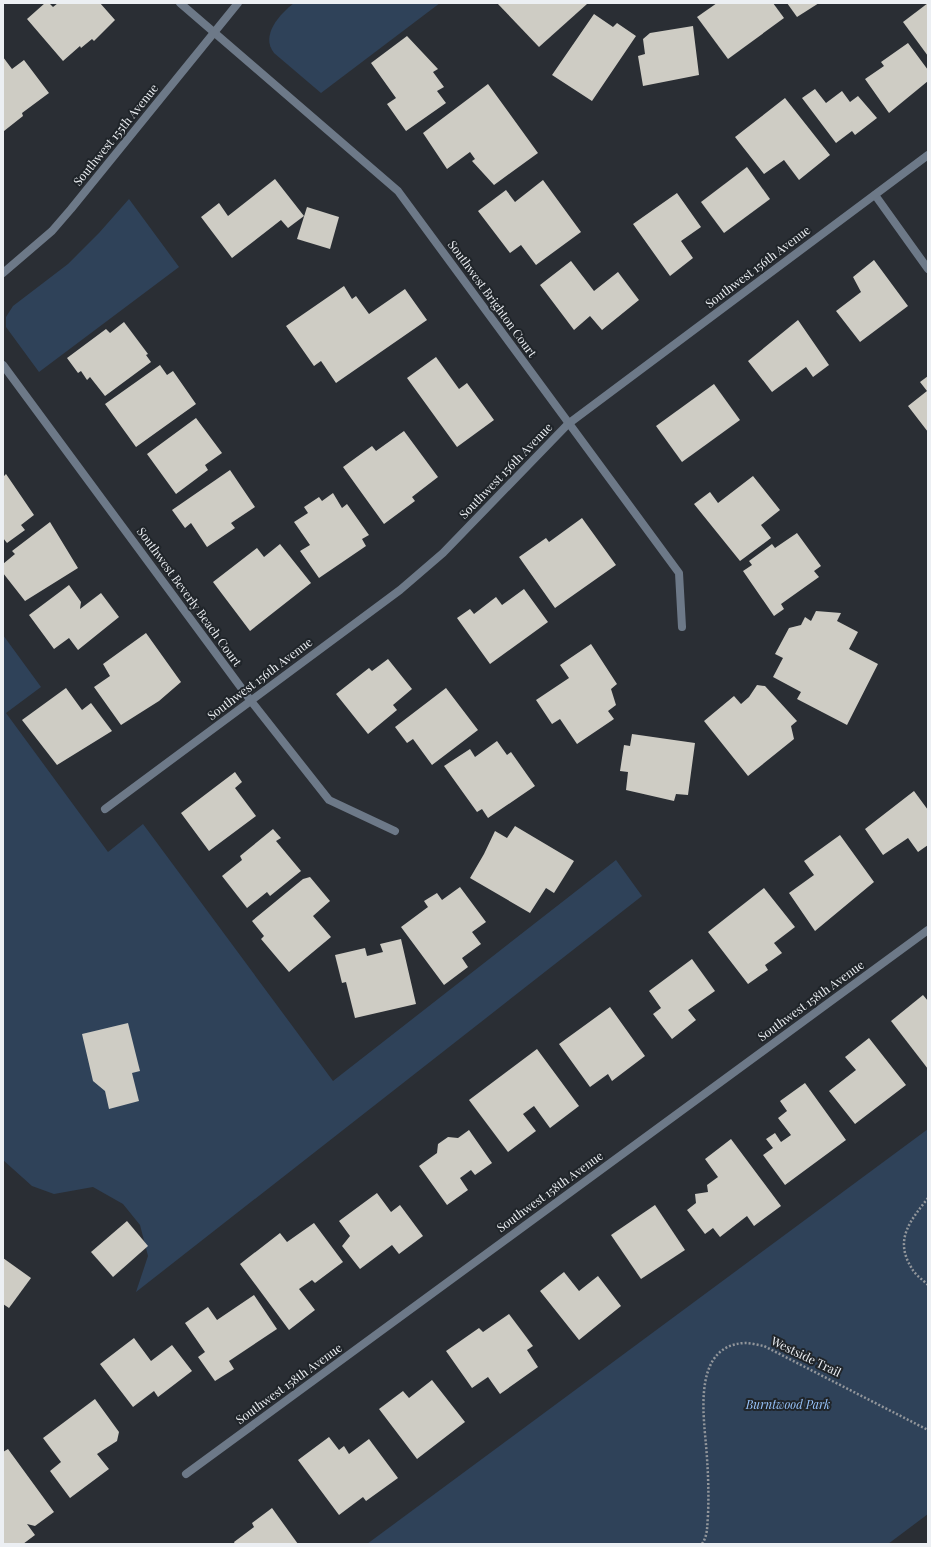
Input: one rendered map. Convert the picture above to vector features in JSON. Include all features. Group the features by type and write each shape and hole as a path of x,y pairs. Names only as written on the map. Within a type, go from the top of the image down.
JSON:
{"street":[{"name":"Southwest Brighton Court","path":"180,3 398,191 679,573 682,627"},
{"name":"Southwest 155th Avenue","path":"3,273 52,231 238,3"},
{"name":"Southwest 156th Avenue","path":"105,809 400,590 443,553 568,424 928,155"},
{"path":"875,195 928,269"},
{"name":"Southwest Beverly Beach Court","path":"3,365 251,701 329,800 395,831"},
{"name":"Southwest 158th Avenue","path":"186,1474 928,930"}],"path":[{"path":"928,1198 908,1223 904,1239 905,1253 911,1268 928,1285"},
{"name":"Westside Trail","path":"702,1544 706,1537 709,1491 702,1395 710,1365 721,1353 733,1345 746,1343 764,1346 928,1430"}],"green space":[{"path":"294,3 440,3 321,93 274,53 270,46 270,32 278,19"},
{"path":"129,199 179,267 39,372 6,327 6,317 13,306 68,264 99,233"},
{"path":"3,635 41,687 6,713 108,852 143,824 333,1081 616,860 642,896 136,1292 148,1256 140,1225 123,1204 93,1187 54,1194 32,1186 3,1160"},
{"name":"Burntwood Park","path":"928,1129 928,1514 888,1544 367,1544"}],"building":[{"path":"45,3 49,3 53,7 58,3 100,3 115,20 94,41 92,39 81,48 80,46 63,61 27,19"},
{"path":"497,3 586,3 587,4 539,47"},
{"path":"717,3 773,3 784,18 728,59 697,17"},
{"path":"787,3 819,3 797,17"},
{"path":"928,3 928,56 903,22"},
{"path":"594,14 613,27 617,23 636,36 592,101 552,75"},
{"path":"693,26 699,75 643,86 638,56 645,54 643,39 650,33"},
{"path":"407,36 438,69 433,72 444,87 437,91 446,103 406,131 387,104 396,98 371,63"},
{"path":"908,43 928,70 928,81 889,113 865,79 884,66 881,62"},
{"path":"3,57 12,69 24,60 49,93 22,113 23,116 4,131"},
{"path":"488,84 538,153 494,185 472,161 475,159 470,152 447,169 423,133"},
{"path":"815,89 826,103 842,91 850,102 858,96 877,118 855,135 852,131 836,143 802,98"},
{"path":"785,98 830,155 799,180 784,160 764,174 735,137"},
{"path":"747,167 770,199 724,233 701,202"},
{"path":"275,179 304,216 288,228 281,220 232,258 201,217 219,203 228,216"},
{"path":"543,180 581,232 536,265 521,245 510,253 478,211 506,190 515,202"},
{"path":"677,193 701,227 681,241 693,258 670,276 633,224"},
{"path":"307,207 339,217 330,249 297,239"},
{"path":"874,260 908,306 860,342 836,311 861,292 853,277"},
{"path":"571,261 594,291 618,272 639,300 602,330 590,316 574,330 540,285"},
{"path":"344,286 352,299 356,296 369,314 405,289 427,320 336,383 321,361 314,366 286,326"},
{"path":"798,320 829,365 813,377 806,367 772,392 748,361"},
{"path":"124,322 148,354 146,355 151,362 105,396 90,377 87,380 81,371 78,373 67,358 106,329 110,333"},
{"path":"436,357 459,389 467,383 494,420 457,447 407,378"},
{"path":"160,365 167,375 173,371 196,404 136,447 105,404"},
{"path":"928,376 928,432 908,406 927,391 920,382"},
{"path":"714,384 740,420 682,462 656,426"},
{"path":"196,418 222,453 205,465 208,470 176,494 147,454"},
{"path":"404,431 438,477 412,497 415,501 384,524 343,467 372,446 376,451"},
{"path":"230,470 255,507 231,523 235,528 207,547 191,523 185,528 172,510"},
{"path":"6,474 34,515 21,525 25,530 7,543 3,538 3,477"},
{"path":"753,476 780,510 761,525 771,538 740,561 694,504 710,492 718,503"},
{"path":"333,493 342,508 347,504 369,535 362,539 366,546 319,578 300,551 310,545 294,522 308,513 304,507 319,497 322,501"},
{"path":"582,518 616,565 555,608 519,557 546,538 549,542"},
{"path":"50,522 78,568 25,601 3,573 3,564 15,554 12,551"},
{"path":"797,533 821,566 814,571 819,577 781,604 784,609 774,616 743,571 752,565 749,561 772,544 775,548"},
{"path":"280,544 311,583 250,631 213,582 257,548 264,557"},
{"path":"69,585 81,602 80,609 101,593 119,617 78,650 69,638 54,649 29,615"},
{"path":"524,589 548,622 490,664 457,618 470,609 474,614 496,597 502,605"},
{"path":"816,611 841,613 837,621 858,632 849,649 878,664 847,725 797,699 801,692 773,677 783,658 775,654 789,628 801,625 805,617 811,621"},
{"path":"146,633 181,682 159,701 121,725 94,687 110,676 103,664"},
{"path":"591,644 617,684 611,689 616,705 608,711 614,719 577,744 560,719 552,724 536,700 569,678 560,665"},
{"path":"388,659 412,689 393,705 397,710 368,734 336,694 369,668 372,671"},
{"path":"757,685 765,686 797,721 791,726 794,739 748,776 704,721 734,696 741,704 749,697"},
{"path":"66,688 82,710 91,703 112,731 57,765 22,720"},
{"path":"446,688 478,730 432,765 413,739 407,743 395,727"},
{"path":"632,734 695,743 688,795 676,794 674,801 626,790 628,772 620,771 624,745 630,746"},
{"path":"497,741 507,755 511,752 535,786 488,818 482,809 477,812 444,766 470,749 475,757"},
{"path":"235,772 242,782 235,788 256,816 209,851 181,813"},
{"path":"914,791 928,810 928,845 918,852 908,838 883,855 865,829"},
{"path":"515,826 574,861 554,893 546,888 530,913 470,878 495,831 507,838"},
{"path":"273,829 281,838 276,841 301,871 270,896 267,892 247,908 222,876 242,860 240,856"},
{"path":"840,835 874,882 815,931 789,893 814,875 804,861"},
{"path":"310,877 330,901 313,916 331,937 289,972 261,939 264,936 252,921 303,879"},
{"path":"460,887 486,922 472,932 481,944 462,958 468,967 444,985 401,927 428,907 424,901 437,893 442,900"},
{"path":"764,888 795,927 774,943 782,953 765,965 768,970 748,984 708,932"},
{"path":"401,939 416,1004 355,1018 346,982 342,983 335,955 365,948 367,956 383,952 380,944"},
{"path":"692,959 715,991 688,1010 696,1020 672,1039 653,1014 661,1008 649,991"},
{"path":"923,995 928,1001 928,1069 891,1021"},
{"path":"610,1007 645,1056 612,1081 608,1074 590,1087 559,1044"},
{"path":"128,1023 140,1071 132,1073 139,1101 109,1109 105,1091 93,1081 82,1034"},
{"path":"869,1038 906,1085 855,1124 829,1091 856,1070 845,1057"},
{"path":"537,1049 579,1106 550,1128 534,1106 523,1114 536,1131 508,1152 469,1100"},
{"path":"805,1083 846,1140 785,1185 763,1155 773,1148 766,1139 775,1133 781,1142 791,1135 778,1118 787,1111 780,1101"},
{"path":"469,1130 492,1163 475,1175 471,1170 460,1178 468,1190 447,1205 419,1166 437,1153 438,1144 448,1137 458,1138"},
{"path":"731,1139 781,1206 754,1226 747,1216 720,1237 713,1228 705,1234 687,1210 696,1203 695,1194 708,1192 707,1185 718,1177 705,1159"},
{"path":"377,1193 391,1212 400,1205 423,1236 399,1254 392,1245 360,1269 342,1246 350,1236 339,1221"},
{"path":"655,1205 685,1250 641,1279 611,1235"},
{"path":"127,1221 148,1246 113,1277 91,1252"},
{"path":"314,1223 343,1262 315,1283 312,1280 299,1289 315,1310 289,1330 240,1264 280,1233 287,1242"},
{"path":"3,1258 31,1278 9,1308 3,1304"},
{"path":"564,1272 579,1291 598,1276 621,1306 579,1340 540,1291"},
{"path":"254,1295 277,1329 229,1361 234,1369 215,1381 198,1357 205,1352 185,1323 208,1307 217,1320"},
{"path":"509,1314 533,1346 527,1350 538,1367 500,1394 488,1377 472,1388 446,1351 479,1328 483,1332"},
{"path":"134,1338 151,1361 172,1345 192,1371 158,1397 154,1391 133,1407 100,1364"},
{"path":"432,1380 465,1422 417,1459 379,1409 403,1391 409,1398"},
{"path":"95,1399 119,1432 117,1441 97,1454 109,1469 70,1498 50,1471 61,1462 43,1438"},
{"path":"329,1437 339,1450 344,1446 349,1454 369,1439 398,1478 366,1501 363,1497 339,1515 298,1460"},
{"path":"8,1449 54,1512 35,1526 27,1524 35,1535 23,1544 3,1544 3,1452"},
{"path":"272,1508 298,1544 235,1544 234,1542 254,1527 252,1523"}]}
